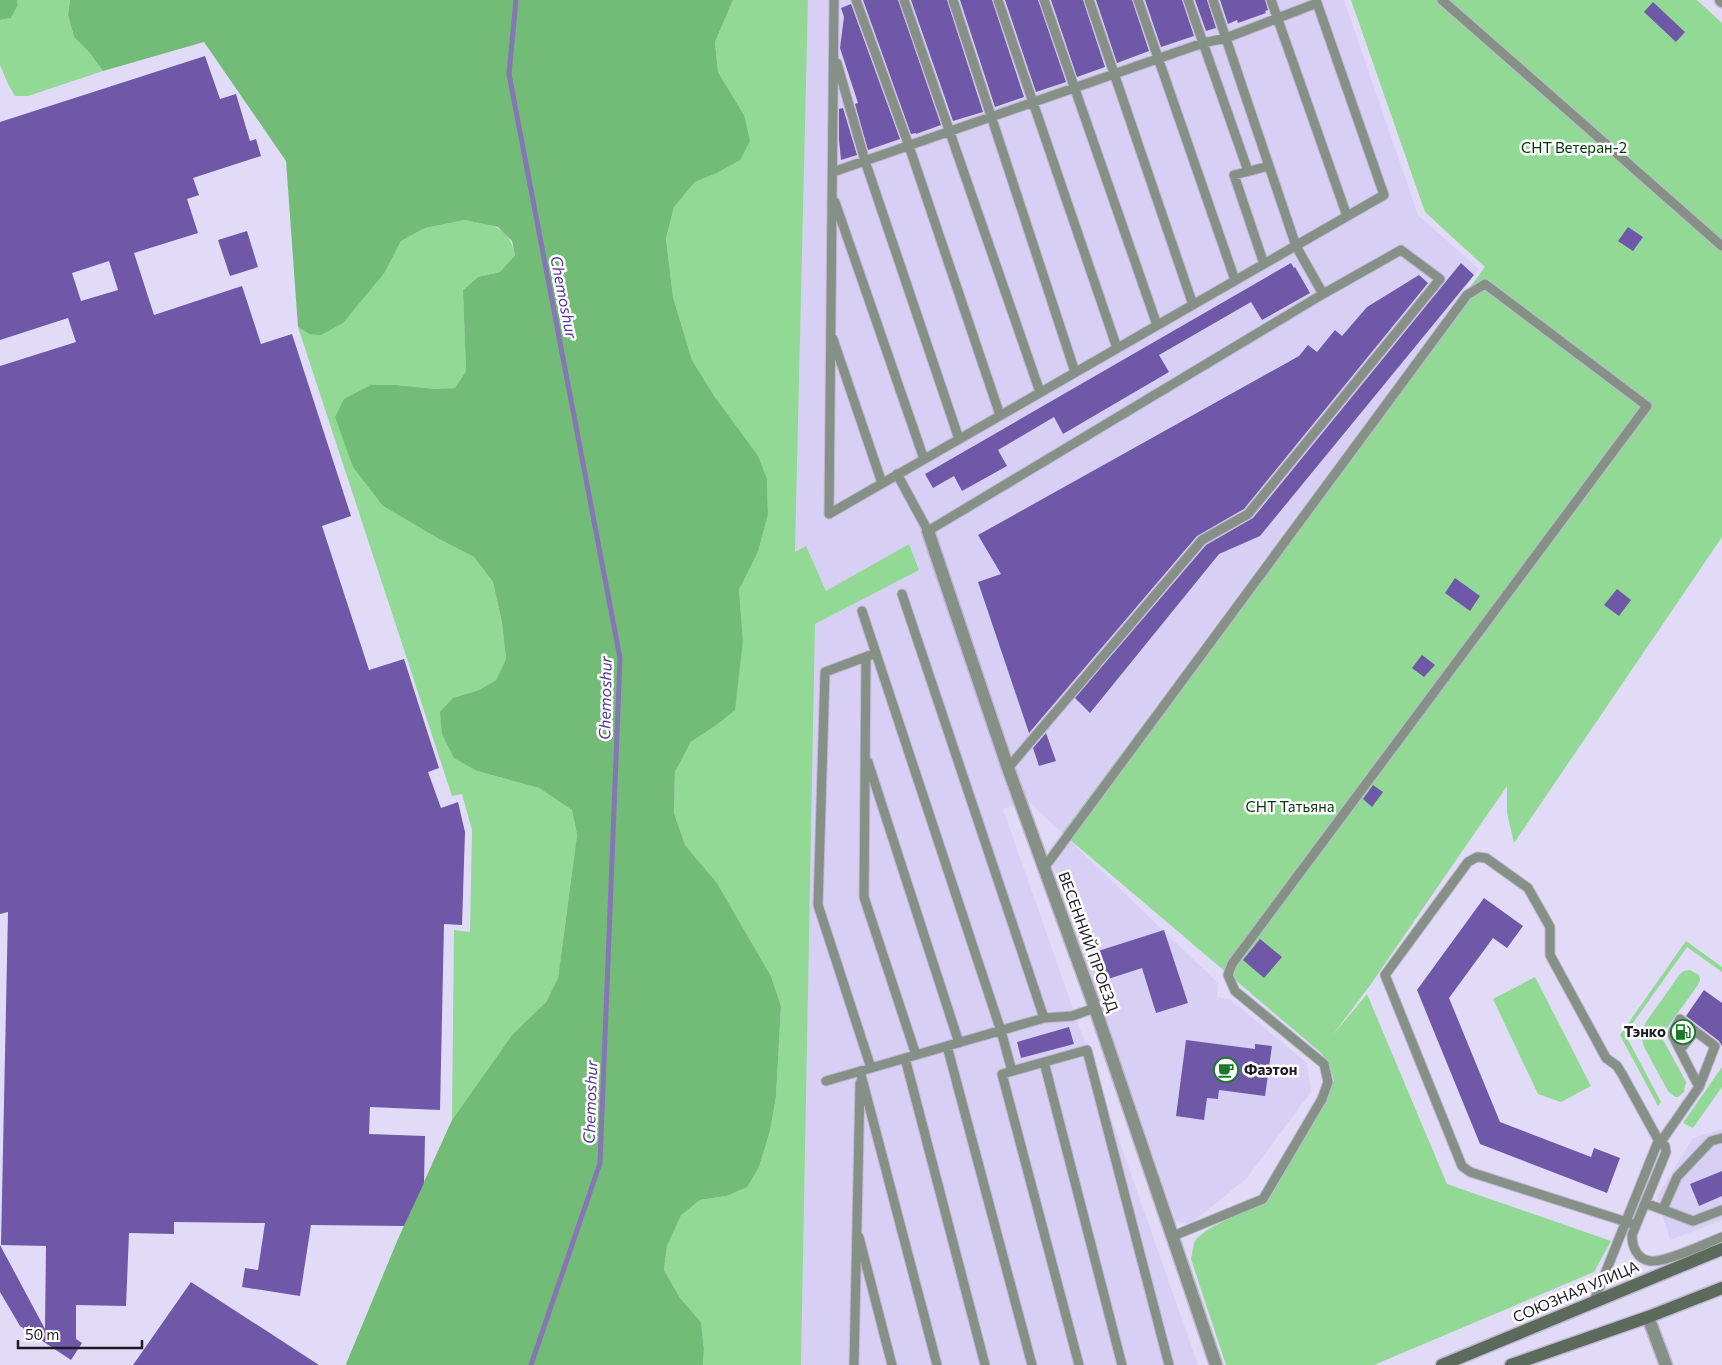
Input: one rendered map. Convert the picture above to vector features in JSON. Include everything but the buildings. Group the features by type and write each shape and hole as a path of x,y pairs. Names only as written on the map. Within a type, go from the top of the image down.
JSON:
{"main road":[{"name":"СОЮЗНАЯ УЛИЦА","path":"1442,1365 1722,1249"},
{"path":"1511,1365 1648,1317 1722,1288"}],"street":[{"name":"ВЕСЕННИЙ ПРОЕЗД","path":"928,530 1008,768 1095,1008 1216,1365"},
{"path":"1648,1317 1666,1365"}],"lane":[{"path":"833,172 1114,74 1226,38 1317,2 1384,195 829,514 834,0"},
{"path":"856,0 1000,415"},
{"path":"904,0 948,132 1040,392"},
{"path":"952,0 1075,372"},
{"path":"998,0 1117,348"},
{"path":"1044,0 1157,325"},
{"path":"1089,0 1192,305"},
{"path":"1138,0 1235,280"},
{"path":"1188,0 1248,171"},
{"path":"1213,0 1296,246 1323,294"},
{"path":"1271,0 1347,216"},
{"path":"1442,0 1722,246"},
{"path":"834,54 866,161 959,439"},
{"path":"1264,264 1234,175 1269,166"},
{"path":"832,196 924,459"},
{"path":"898,474 928,530 1323,294 1401,250 1440,279 1248,514 1202,540 1008,768"},
{"path":"1044,868 1467,295 1485,284 1647,406 1232,964 1228,975 1236,991 1324,1064 1328,1082 1322,1099 1263,1199 1173,1236"},
{"path":"831,332 882,483"},
{"path":"902,594 1044,1018"},
{"path":"862,611 1001,1031 1012,1071"},
{"path":"871,1068 818,905 825,672 876,653"},
{"path":"866,657 864,897 916,1055"},
{"path":"865,754 959,1043"},
{"path":"1636,1225 1470,1172 1462,1166 1458,1158 1385,975 1468,862 1477,857 1486,858 1528,888 1550,927 1550,955 1606,1058 1617,1066 1660,1143 1665,1146 1666,1152 1632,1235 1632,1244 1636,1253 1643,1259 1651,1262 1663,1260 1722,1237"},
{"path":"826,1081 1044,1018 1072,1016 1095,1008"},
{"path":"1594,1301 1655,1147 1660,1143 1699,1087 1715,1046 1680,1020 1672,1034 1699,1087"},
{"path":"1680,1050 1695,1031"},
{"path":"947,1046 1032,1365"},
{"path":"1079,1365 1002,1074 1087,1050 1169,1365"},
{"path":"905,1058 985,1365"},
{"path":"1044,1062 1122,1365"},
{"path":"854,1365 860,1071"},
{"path":"860,1071 937,1365"},
{"path":"1663,1210 1677,1177 1711,1141 1722,1138"},
{"path":"1645,1203 1693,1221 1722,1210"},
{"path":"857,1226 892,1365"}],"shaded area":[{"path":"808,0 1344,0 1418,215 1479,269 1062,833 1028,801 1003,809 1198,1365 801,1365 815,624 919,569 909,544 826,591 806,547 795,553"},
{"path":"1062,833 1218,983 1217,997 1230,999 1307,1063 1311,1092 1246,1179 1190,1224 1176,1221 1048,850"},
{"path":"1722,1129 1722,1220 1670,1240 1657,1196 1693,1138"}],"green space":[{"path":"0,0 17,0 18,5 11,18 0,20"},
{"path":"17,0 70,0 68,15 74,37 89,52 103,71 28,96 15,96 0,65 0,20 11,18 18,5"},
{"path":"70,0 733,0 715,42 718,72 744,115 750,141 740,160 717,173 695,182 674,207 666,239 673,297 692,360 715,397 758,456 767,479 768,514 758,552 739,590 743,640 735,710 691,742 675,772 674,813 685,845 717,883 771,976 781,1006 776,1097 770,1131 759,1167 747,1187 726,1196 700,1200 681,1215 667,1246 664,1270 680,1298 701,1322 704,1349 703,1365 346,1364 398,1239 452,1120 512,1035 546,1002 558,978 577,835 572,810 539,788 477,771 454,758 442,734 440,712 453,698 479,690 496,680 506,659 502,623 493,582 474,557 383,506 353,467 335,417 344,399 371,385 397,385 435,389 455,388 466,371 463,290 478,277 500,272 515,255 512,241 498,227 465,220 425,228 401,241 385,272 343,323 321,335 309,334 298,327 286,161 204,42 103,71 89,52 74,37 68,15"},
{"path":"733,0 808,0 795,552 806,546 826,591 909,544 919,570 815,624 801,1365 703,1365 704,1349 701,1322 680,1298 664,1270 667,1246 680,1215 700,1200 726,1196 759,1167 770,1131 776,1097 781,1006 771,976 717,883 685,845 674,813 675,772 691,742 715,726 743,640 739,590 758,552 768,513 767,479 692,360 673,297 666,239 674,207 695,182 717,173 739,160 744,115 718,72 715,42"},
{"path":"1351,0 1697,0 1722,23 1722,537 1514,843 1507,813 1507,786 1371,984 1332,1036 1367,994 1447,1184 1611,1241 1594,1272 1374,1365 1226,1365 1191,1259 1194,1243 1206,1231 1216,1225 1269,1200 1334,1081 1329,1063 1320,1052 1062,833 1485,267 1425,212"},
{"path":"465,220 498,228 508,237 515,255 500,272 478,277 463,290 466,371 455,388 435,389 397,385 383,506 474,557 493,582 502,623 506,659 496,680 479,690 453,698 477,771 539,788 572,810 577,835 558,978 546,1002 512,1035 452,1120 454,930 470,932 472,830 462,794 452,796 298,327 309,334 385,272 401,241 425,228"},
{"path":"1686,941 1722,967 1722,972 1687,947 1625,1034 1661,1102 1658,1106 1620,1035"},
{"path":"1690,970 1699,975 1698,985 1661,1036 1686,1082 1684,1092 1675,1097 1668,1091 1644,1047 1641,1035 1646,1022 1680,974"},
{"path":"1535,977 1591,1086 1561,1102 1538,1094 1493,999"},
{"path":"1722,1067 1722,1087 1693,1128 1683,1123"}],"waterway":[{"name":"Chemoshur","path":"516,0 509,74 620,658 600,1163 531,1365"}],"place":[{"name":"Тэнко","path":"1683,1032"},
{"name":"Фаэтон","path":"1226,1070"}],"park label":[{"name":"СНТ Ветеран-2","path":"1574,148"},
{"name":"СНТ Татьяна","path":"1290,807"}]}
